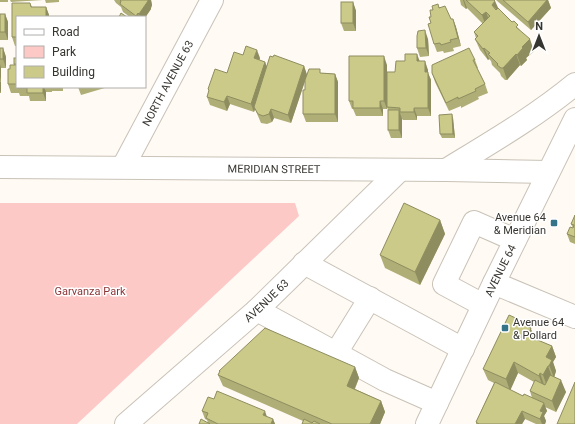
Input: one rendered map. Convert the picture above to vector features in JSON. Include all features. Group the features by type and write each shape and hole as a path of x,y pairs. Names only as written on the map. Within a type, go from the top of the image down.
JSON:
{"street":[{"name":"NORTH AVENUE 63","path":"123,167 212,0"},
{"path":"446,170 554,101 575,84"},
{"name":"AVENUE 64","path":"427,424 483,305 575,118"},
{"name":"MERIDIAN STREET","path":"0,166 548,172"},
{"name":"AVENUE 63","path":"126,424 256,310 400,170"},
{"path":"483,305 444,284 474,222 515,240"},
{"path":"304,263 463,348"},
{"path":"494,283 575,317"},
{"path":"336,353 370,298"},
{"path":"256,310 386,380 437,403"}],"green space":[{"name":"Garvanza Park","path":"0,203 295,203 299,216 77,424 0,424"}],"building":[{"path":"120,0 148,1 136,16 120,4"},
{"path":"466,0 494,0 495,1 492,5 496,10 498,8 512,22 514,21 518,25 516,27 530,39 517,55 516,54 503,68 497,65 498,64 488,54 490,53 484,48 483,49 475,39 478,36 474,32 490,16 486,12 482,15"},
{"path":"503,0 547,0 528,22"},
{"path":"341,2 353,2 353,23 341,23"},
{"path":"12,3 30,3 31,7 46,7 46,16 16,16 16,37 12,37"},
{"path":"438,4 439,8 445,6 451,19 453,19 458,38 441,45 440,43 434,44 428,24 431,23 429,17 431,17 430,10 433,10 432,6"},
{"path":"0,14 5,14 5,32 0,32"},
{"path":"425,30 426,48 417,48 418,31"},
{"path":"246,46 257,50 254,58 265,62 251,104 227,96 224,102 207,97 208,89 215,69 227,73 234,52 243,55"},
{"path":"0,48 3,48 3,59 0,59"},
{"path":"469,48 475,60 473,60 485,84 475,89 476,91 446,103 432,73 432,65"},
{"path":"405,54 417,54 417,61 425,61 425,72 428,72 428,108 414,108 414,112 400,112 400,108 387,107 387,72 395,72 396,61 405,61"},
{"path":"274,55 304,66 288,115 271,109 269,114 263,116 258,114 254,107 270,56 273,57"},
{"path":"349,56 384,56 384,101 380,101 380,108 353,108 353,101 349,101"},
{"path":"14,58 16,58 16,64 14,64"},
{"path":"10,65 16,65 16,84 8,84 8,69 10,69"},
{"path":"309,69 320,69 320,73 335,74 335,114 303,114 303,90 305,90 305,80"},
{"path":"27,88 43,88 43,93 27,93"},
{"path":"388,110 399,110 399,130 388,130"},
{"path":"452,114 453,134 440,134 439,115"},
{"path":"404,203 440,220 415,272 380,255"},
{"path":"575,215 575,237 567,234 570,227 573,228 574,225 571,224"},
{"path":"509,315 529,324 528,327 531,328 528,336 552,346 546,357 552,360 543,375 540,373 539,376 514,362 506,379 483,369"},
{"path":"265,328 355,367 347,386 381,401 370,424 332,424 218,375 219,371"},
{"path":"550,375 561,380 552,401 530,391 535,380 545,385"},
{"path":"495,382 523,396 524,394 544,403 540,411 543,412 540,419 522,411 515,424 479,424 476,422"},
{"path":"575,382 575,424 557,424"},
{"path":"217,391 265,411 263,415 273,419 271,424 218,424 206,418 208,413 202,411 208,397 214,399"},
{"path":"201,419 210,424 199,424"},
{"path":"304,419 312,423 314,421 320,424 302,424"}],"place":[{"name":"Avenue 64 & Meridian","path":"554,223"},
{"name":"Avenue 64 & Pollard","path":"505,328"}]}
